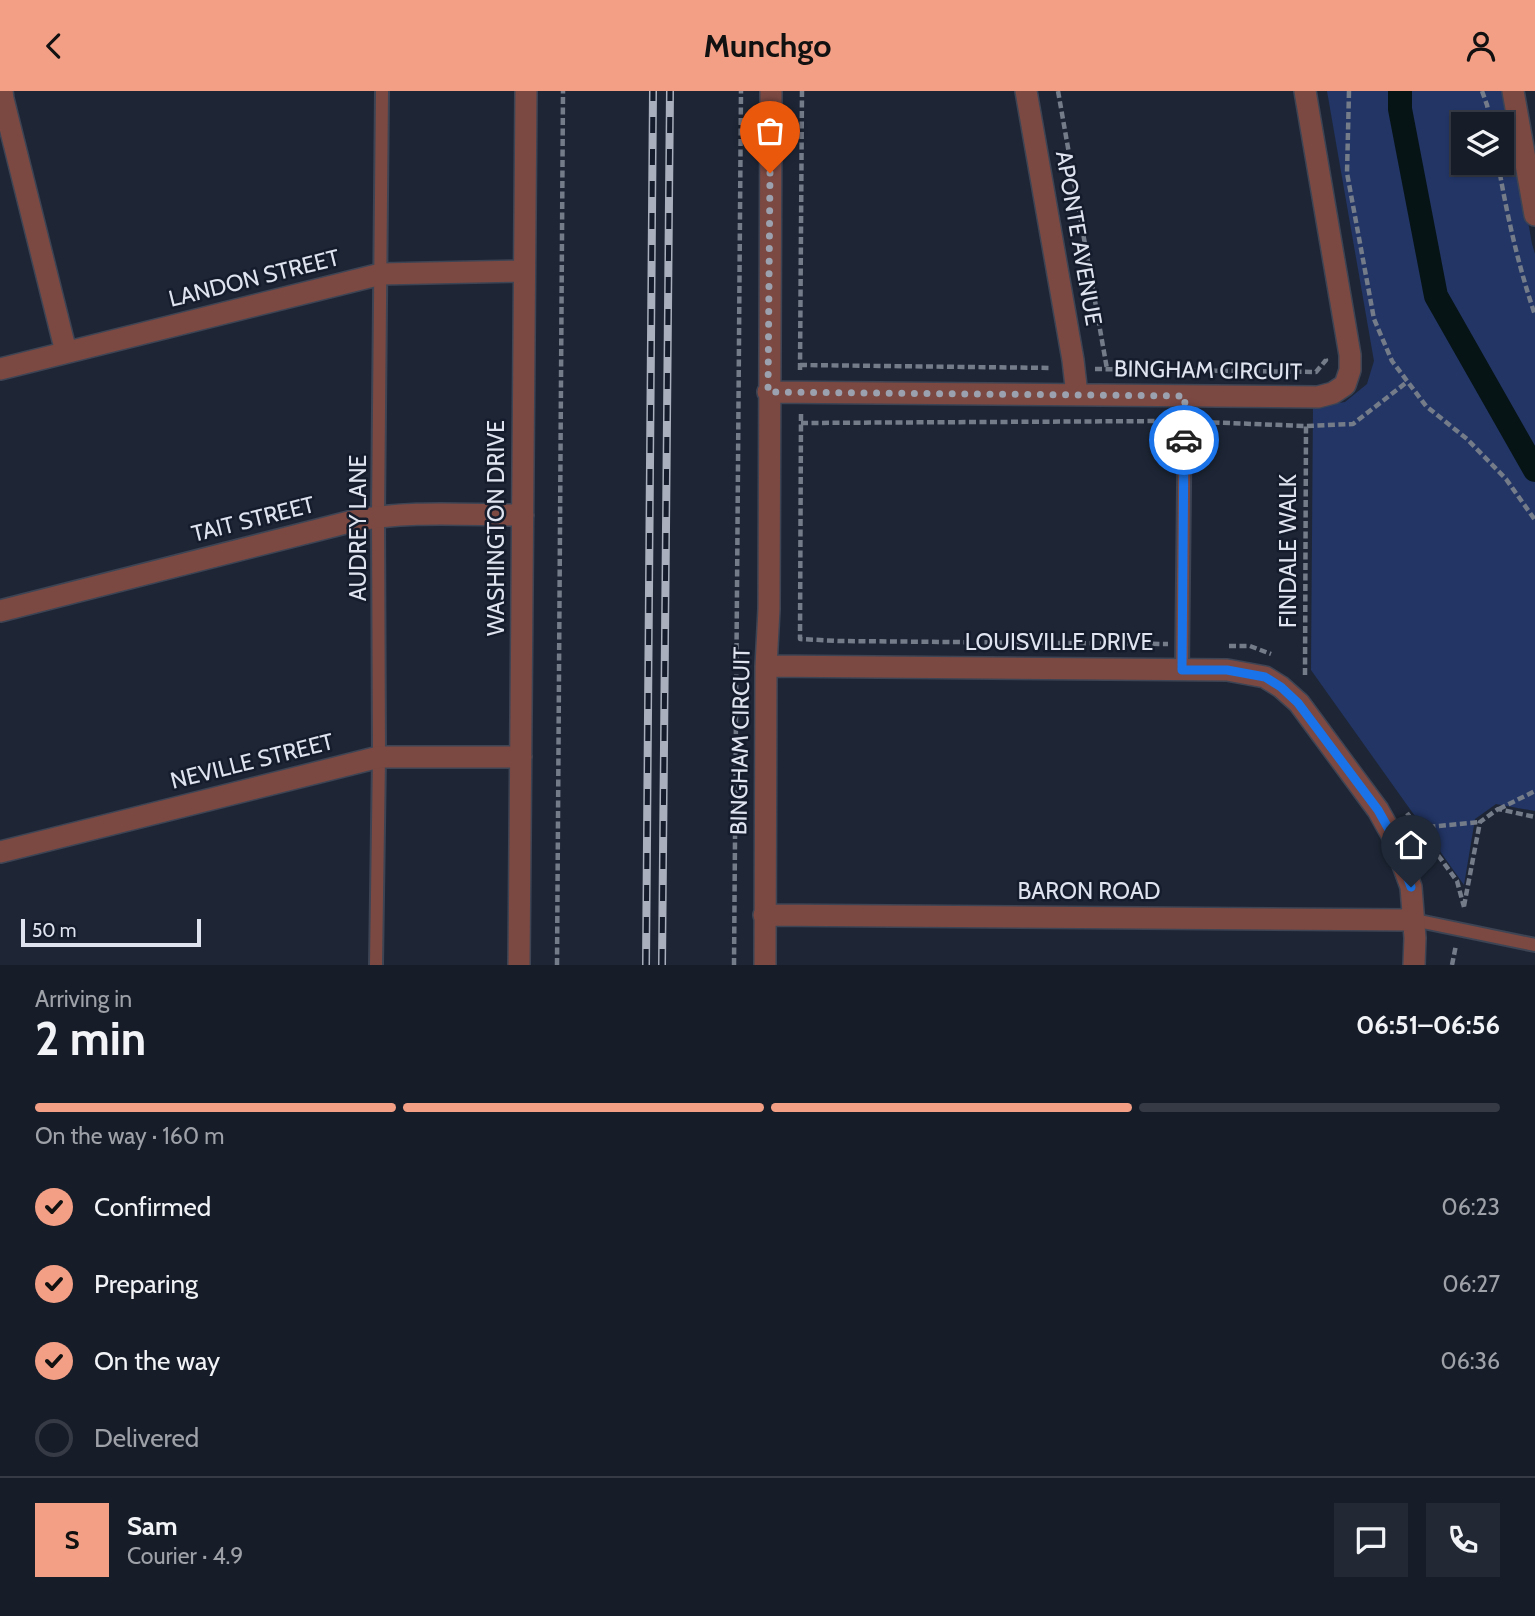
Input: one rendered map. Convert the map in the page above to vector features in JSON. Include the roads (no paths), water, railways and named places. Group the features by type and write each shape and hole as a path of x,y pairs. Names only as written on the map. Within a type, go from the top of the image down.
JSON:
{"street":[{"path":"2,91 66,352"},
{"name":"WASHINGTON DRIVE","path":"519,965 526,91"},
{"name":"BINGHAM CIRCUIT","path":"765,965 771,91"},
{"name":"APONTE AVENUE","path":"1026,91 1077,395"},
{"name":"BINGHAM CIRCUIT","path":"768,392 1318,397 1333,393 1345,385 1350,370 1350,355 1305,91"},
{"path":"1513,91 1535,215"},
{"name":"LANDON STREET","path":"0,369 381,274 524,271"},
{"name":"TAIT STREET","path":"0,611 378,516 523,515"},
{"name":"LOUISVILLE DRIVE","path":"766,666 1227,670 1265,677 1298,703 1378,810 1392,835 1411,887 1414,965"},
{"name":"NEVILLE STREET","path":"0,852 379,757 521,757"},
{"name":"BARON ROAD","path":"764,915 1414,920"}],"lane":[{"name":"AUDREY LANE","path":"376,965 382,91"},
{"path":"1182,670 1185,396"},
{"path":"1414,920 1535,945"}],"waterway":[{"path":"1400,91 1400,109 1436,296 1535,470"}],"railway":[{"path":"646,965 653,91"},
{"path":"662,965 670,91"}]}
